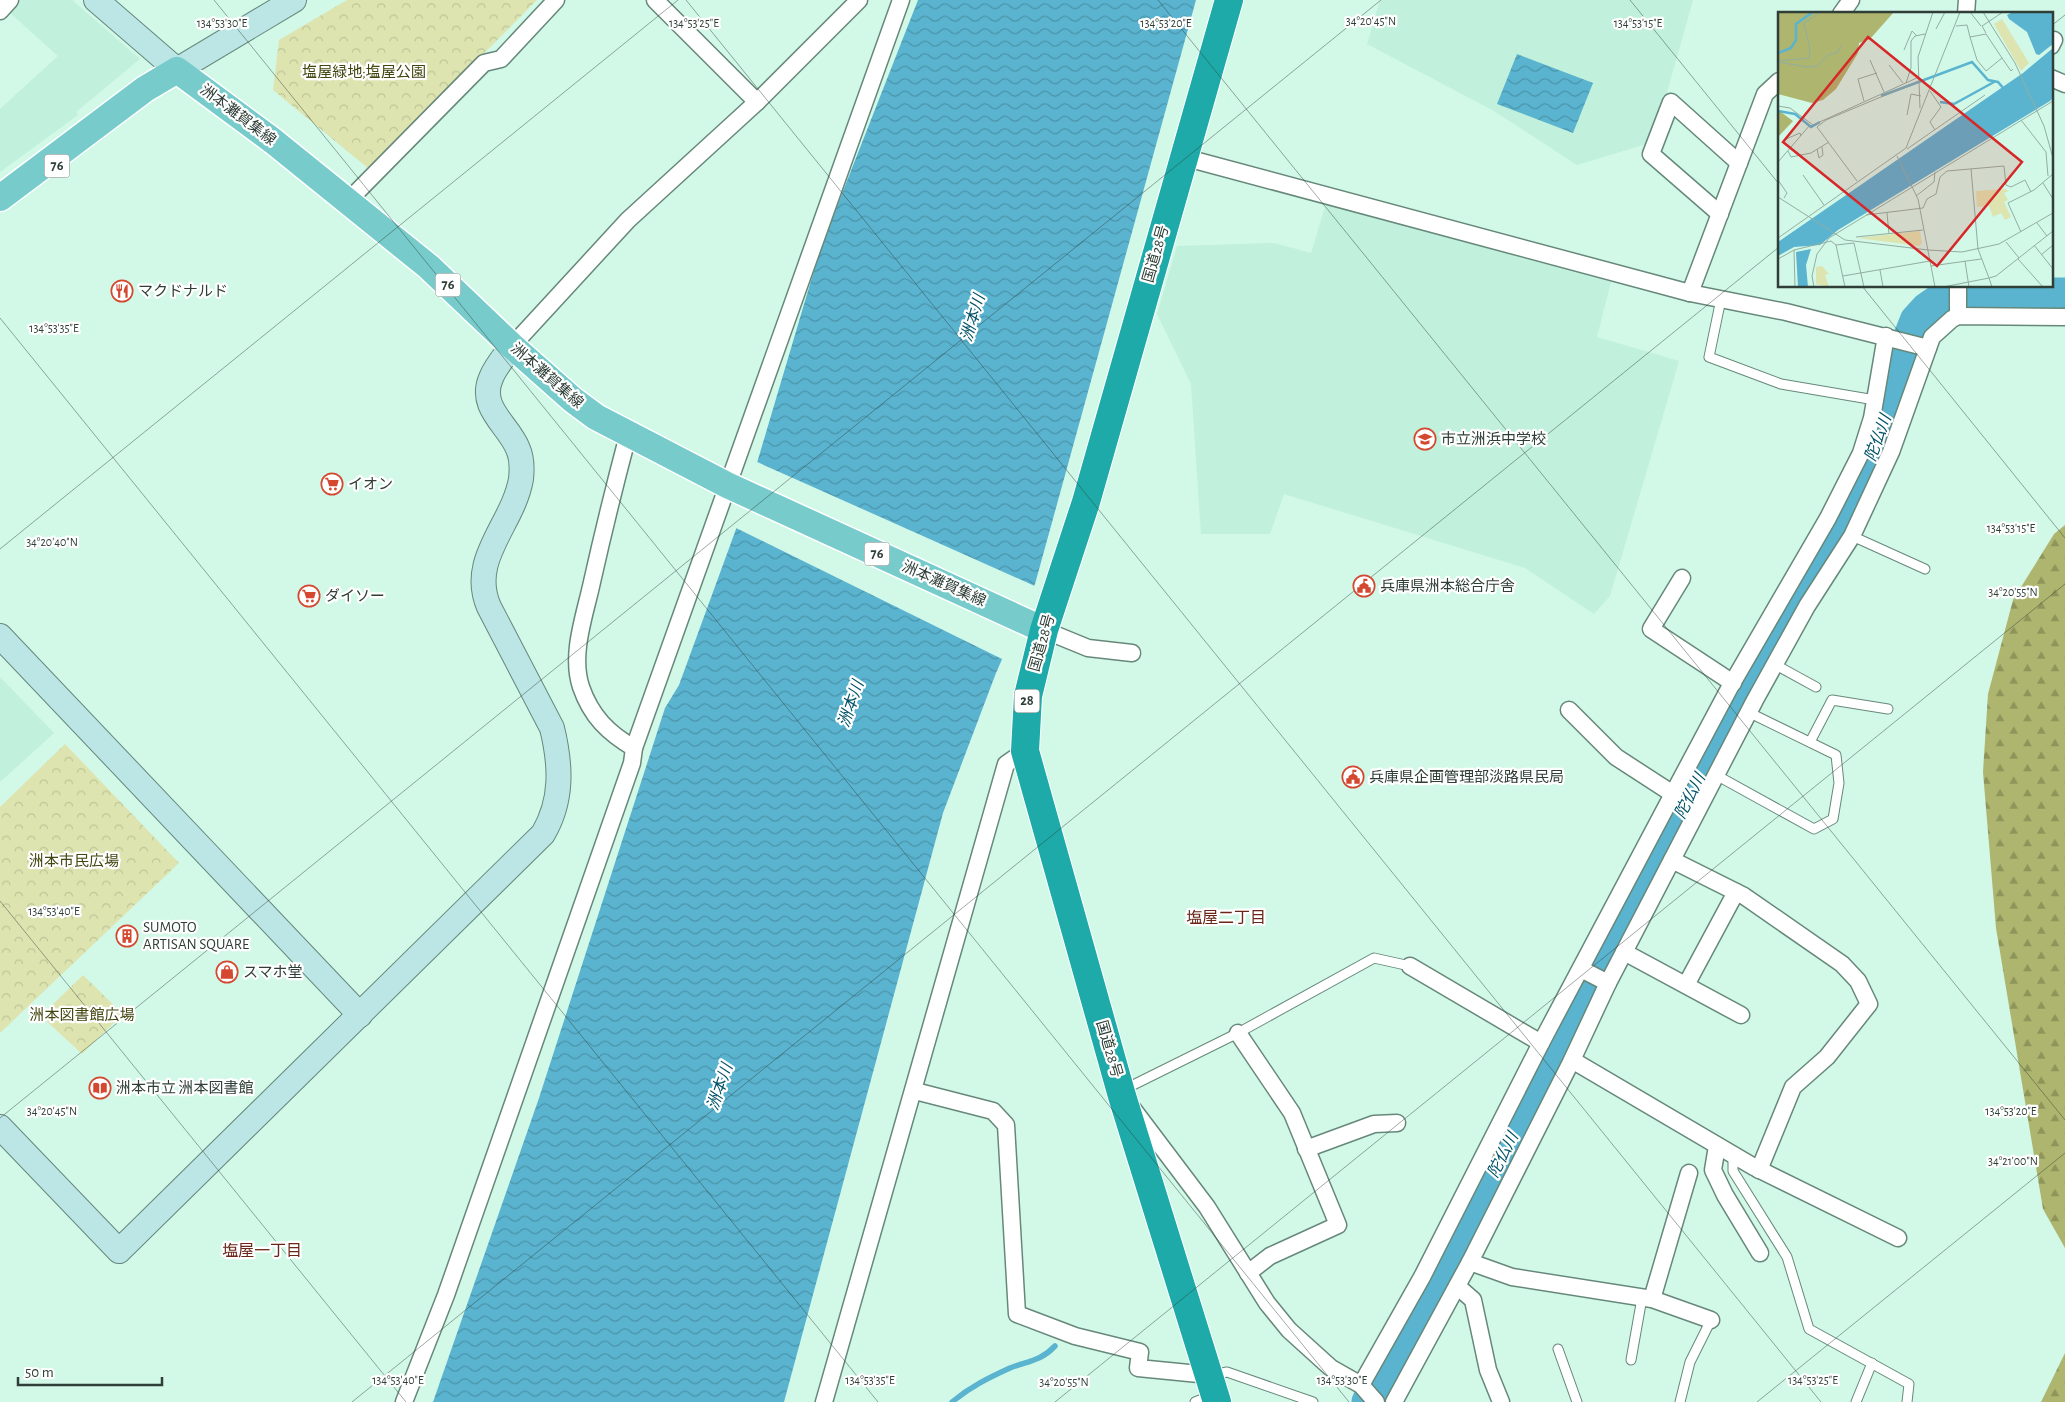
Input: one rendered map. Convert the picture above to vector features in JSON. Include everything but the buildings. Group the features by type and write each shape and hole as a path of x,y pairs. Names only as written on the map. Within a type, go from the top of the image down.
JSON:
{"highway":[{"name":"国道28号","path":"1209,1393 1121,1093 1025,751 1028,696 1036,626 1086,502 1229,0"}],"main road":[{"name":"76","path":"0,198 111,114 153,84 177,70"},
{"name":"洲本灘賀集線","path":"177,70 273,141 429,267 512,346 572,400 596,418 727,486 1036,626"},
{"name":"76","path":"0,214 40,182 111,114"}],"street":[{"path":"0,11 10,0"},
{"path":"96,0 177,70 294,0"},
{"path":"348,201 484,63 501,59 556,0"},
{"path":"655,0 757,102"},
{"path":"0,1127 119,1251 543,834 556,807 557,755 552,728 489,607 484,595 482,582 483,568 517,493 521,478 521,457 518,447 493,413 488,391 491,378 512,346 628,220 757,102 859,0"},
{"path":"404,1402 456,1267 632,763 634,748 901,0"},
{"path":"1842,12 1851,0"},
{"path":"2052,78 2065,84"},
{"path":"1690,293 1765,94 1778,83"},
{"path":"1720,214 1651,154 1671,102 1739,163"},
{"path":"1183,157 1690,293 1786,312 1928,348"},
{"path":"1958,288 1958,316"},
{"path":"1394,1402 1470,1262 1572,1060 1608,983 1748,712 1807,606 1852,536 1891,452 1932,337 1952,318 1958,316 2065,317"},
{"path":"1361,1385 1422,1277 1541,1043 1582,969 1673,794 1733,683 1828,518 1857,461 1872,418 1886,336"},
{"path":"628,435 604,528 579,641 577,664 581,686 596,719 615,737 634,748"},
{"path":"1682,578 1651,630 1733,683"},
{"path":"1036,626 1088,648 1132,653"},
{"path":"0,636 360,1015"},
{"path":"1569,710 1616,757 1673,794"},
{"path":"824,1402 915,1090 1006,764 1025,751"},
{"path":"1672,860 1736,892 1842,964 1858,982 1869,1004 1827,1057 1794,1087 1759,1170"},
{"path":"1686,985 1736,892"},
{"path":"1624,952 1741,1015"},
{"path":"1410,966 1541,1043"},
{"path":"1582,969 1608,983"},
{"path":"1238,1033 1292,1113 1338,1225 1270,1256 1248,1273"},
{"path":"1572,1060 1759,1170 1898,1238"},
{"path":"915,1090 994,1111 1006,1125 1017,1314 1074,1336 1140,1352 1138,1368 1209,1393"},
{"path":"1121,1093 1206,1207 1267,1303 1289,1330 1331,1368 1361,1385 1376,1402"},
{"path":"1306,1149 1374,1124 1396,1123"},
{"path":"1717,1146 1713,1170 1725,1195 1760,1253"},
{"path":"1647,1298 1689,1173"},
{"path":"1470,1262 1512,1277 1647,1298 1711,1320"},
{"path":"1457,1286 1473,1300 1488,1370 1501,1402"}],"lane":[{"path":"1721,299 1708,357 1781,384 1875,400"},
{"path":"1852,536 1925,569"},
{"path":"1774,664 1816,687"},
{"path":"1810,742 1832,700 1888,709"},
{"path":"1716,775 1814,829 1833,819 1839,784 1836,755 1748,712"},
{"path":"1121,1093 1238,1033 1374,958 1410,966"},
{"path":"1732,1155 1733,1171 1787,1257 1809,1329 1909,1384 1907,1402"},
{"path":"1631,1360 1647,1298"},
{"path":"1680,1402 1690,1362 1711,1320"},
{"path":"1558,1349 1577,1402"},
{"path":"1856,1402 1872,1363"},
{"path":"1209,1393 1227,1372 1313,1402"}],"shaded area":[{"path":"19,0 72,0 140,59 76,112 78,115 0,172 0,109 58,56 8,11"},
{"path":"1380,0 1693,0 1653,142 1577,165 1494,111 1367,44"},
{"name":"市立洲浜中学校","path":"1326,204 1611,282 1597,337 1679,361 1610,596 1594,614 1525,568 1284,494 1270,534 1201,534 1191,384 1157,314 1177,246 1274,243 1311,253"},
{"path":"0,677 54,733 0,782"}],"green space":[{"name":"塩屋緑地;塩屋公園","path":"347,0 537,0 369,169 273,90 279,40"},
{"path":"2065,525 2065,1248 2043,1209 1996,928 1983,772 1988,694 2013,600 2054,534"},
{"name":"洲本市民広場","path":"65,744 179,863 0,1033 0,807"},
{"name":"洲本図書館広場","path":"83,975 123,1014 82,1054 41,1016"},
{"path":"2065,1353 2065,1402 2041,1402"}],"water":[{"name":"洲本川","path":"918,0 1196,0 1035,584 996,673 943,813 784,1402 433,1402 539,1098 665,708 679,685 743,510 821,247"},
{"path":"1517,54 1593,83 1573,133 1497,104"}],"pier":[{"path":"755,461 1037,587 1004,660 734,527"}],"waterway":[{"name":"陀仏川","path":"1369,1402 1444,1268 1755,670 1841,527 1885,429 1894,380 1917,321 1927,310 1950,297 2065,295"},
{"path":"952,1402 979,1383 1010,1368 1039,1358 1055,1346"}],"place":[{"name":"マクドナルド","path":"122,291"},
{"name":"市立洲浜中学校","path":"1425,439"},
{"name":"イオン","path":"332,484"},
{"name":"兵庫県洲本総合庁舎","path":"1364,586"},
{"name":"ダイソー","path":"309,596"},
{"name":"兵庫県企画管理部淡路県民局","path":"1353,777"},
{"name":"SUMOTO ARTISAN SQUARE","path":"127,936"},
{"name":"スマホ堂","path":"227,972"},
{"name":"洲本市立 洲本図書館","path":"100,1088"}],"district":[{"name":"塩屋二丁目","path":"1226,918"},
{"name":"塩屋一丁目","path":"262,1251"}]}
